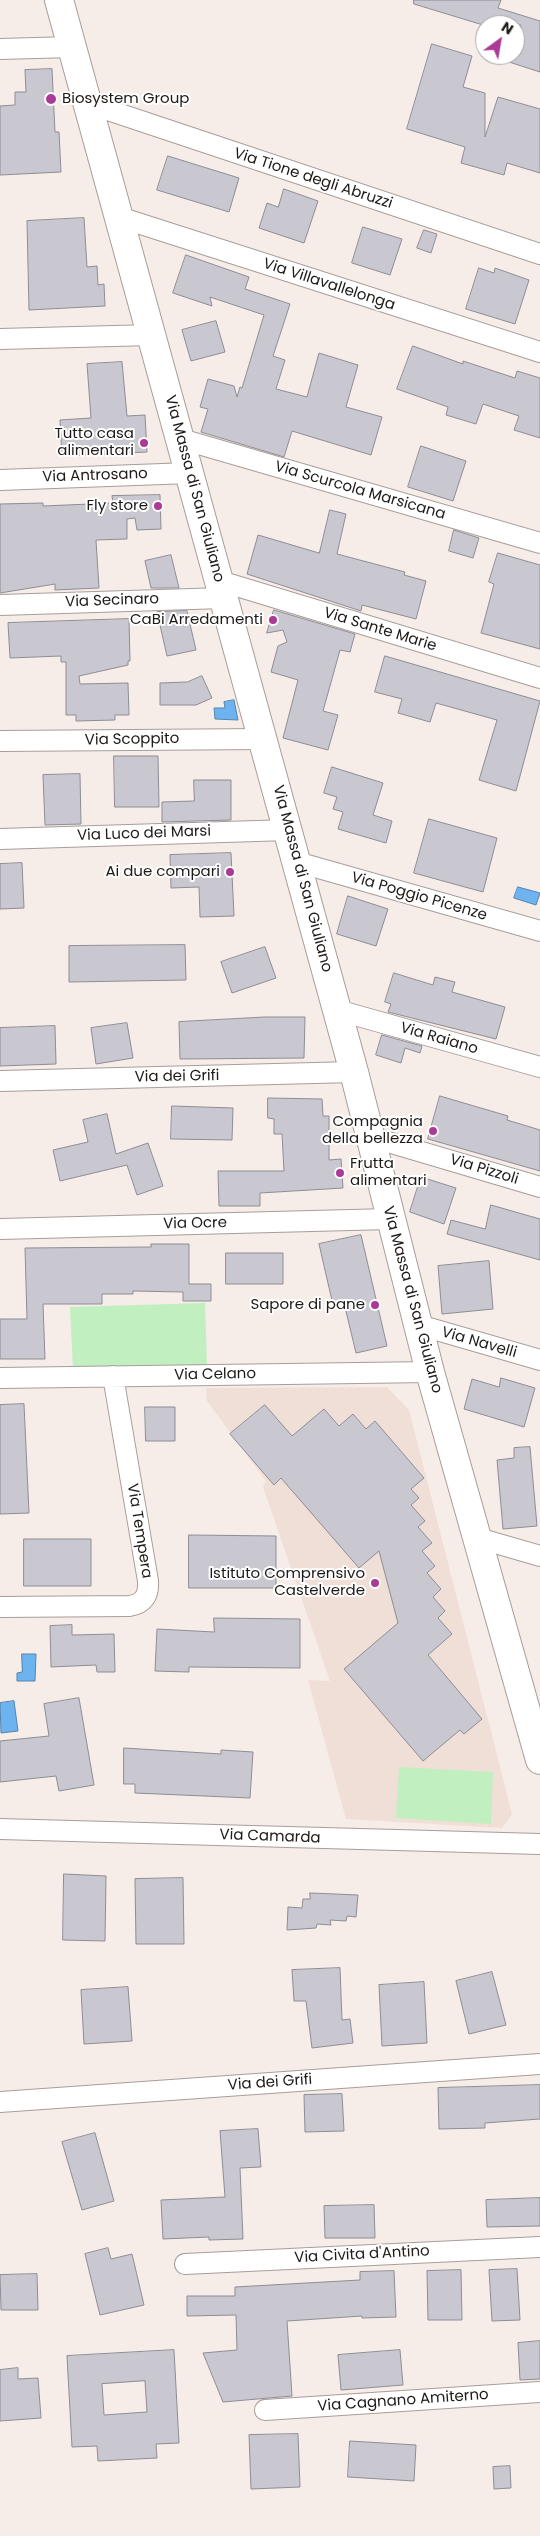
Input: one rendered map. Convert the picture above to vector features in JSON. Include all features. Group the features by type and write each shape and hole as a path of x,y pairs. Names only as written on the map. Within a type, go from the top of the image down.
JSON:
{"street":[{"name":"Via Massa di San Giuliano","path":"58,0 264,738 354,1072 430,1372 540,1760"},
{"path":"0,49 72,47"},
{"name":"Via Tione degli Abruzzi","path":"87,103 540,254"},
{"name":"Via Villavallelonga","path":"119,217 540,352"},
{"path":"0,339 152,336"},
{"name":"Via Scurcola Marsicana","path":"181,439 540,543"},
{"name":"Via Antrosano","path":"0,480 190,473"},
{"name":"Via Secinaro","path":"0,605 222,590"},
{"name":"Via Sante Marie","path":"222,590 540,678"},
{"name":"Via Scoppito","path":"0,741 264,738"},
{"name":"Via Luco dei Marsi","path":"0,839 289,830"},
{"name":"Via Poggio Picenze","path":"297,862 540,931"},
{"name":"Via Raiano","path":"337,1010 540,1067"},
{"name":"Via dei Grifi","path":"0,1081 354,1072"},
{"name":"Via Pizzoli","path":"371,1137 540,1187"},
{"name":"Via Ocre","path":"0,1229 390,1219"},
{"name":"Via Navelli","path":"419,1325 540,1360"},
{"name":"Via Celano","path":"0,1378 430,1372"},
{"name":"Via Tempera","path":"0,1607 129,1606 141,1603 147,1594 148,1581 113,1376"},
{"path":"478,1538 540,1556"},
{"name":"Via Camarda","path":"0,1829 540,1844"},
{"name":"Via dei Grifi","path":"0,2102 540,2064"},
{"name":"Via Civita d'Antino","path":"185,2264 540,2247"},
{"name":"Via Cagnano Amiterno","path":"265,2410 540,2392"}],"shaded area":[{"name":"Istituto Comprensivo Castelverde","path":"387,1387 409,1410 512,1814 502,1828 346,1819 308,1680 330,1681 263,1487 266,1481 207,1401 206,1388"}],"green space":[{"path":"205,1303 207,1366 73,1370 70,1307"},
{"path":"399,1767 493,1772 491,1824 396,1818"}],"water":[{"path":"234,700 238,720 215,719 214,708 225,708 224,702"},
{"path":"518,887 540,893 536,905 514,898"},
{"path":"22,1654 36,1654 35,1681 17,1681 17,1673 22,1672"},
{"path":"14,1701 18,1731 1,1733 0,1703"}],"building":[{"path":"414,0 501,0 498,8 521,15 475,15 475,23 414,4"},
{"path":"525,16 540,21 540,72 518,65 525,65"},
{"path":"432,44 472,56 463,87 485,93 485,137 498,97 540,109 540,173 507,163 504,175 461,163 465,147 407,129"},
{"path":"52,69 55,132 59,132 61,172 0,175 0,106 15,105 15,92 26,92 25,70"},
{"path":"168,156 239,178 229,212 157,190"},
{"path":"284,189 318,201 304,243 259,228 267,203 278,207"},
{"path":"84,218 87,267 97,266 98,285 104,284 105,306 29,310 27,221"},
{"path":"363,227 402,239 390,275 352,263"},
{"path":"424,230 437,234 431,253 417,248"},
{"path":"186,255 249,277 245,289 290,304 273,356 285,360 276,389 307,397 319,353 358,365 346,407 382,417 371,455 292,431 284,457 201,432 208,409 200,407 208,379 234,386 237,397 240,387 242,388 264,315 210,297 212,306 173,293"},
{"path":"479,268 494,273 495,268 529,280 515,324 466,309"},
{"path":"216,321 225,352 191,361 182,330"},
{"path":"413,346 463,364 463,361 515,378 517,371 540,378 540,438 514,430 519,416 483,404 476,424 446,415 448,407 397,389"},
{"path":"122,362 127,416 145,415 147,452 62,456 60,420 91,418 87,364"},
{"path":"421,446 466,461 453,501 408,487"},
{"path":"160,495 161,529 137,530 135,518 127,519 127,539 96,540 99,588 55,590 55,584 0,593 0,504 43,503 43,506 113,503 112,496"},
{"path":"330,510 346,514 337,554 405,572 404,575 426,581 416,619 362,605 361,611 247,574 258,535 319,553"},
{"path":"454,530 479,538 473,558 449,551"},
{"path":"498,553 540,565 540,649 481,633 494,584 489,582"},
{"path":"171,555 179,588 151,588 145,561"},
{"path":"274,610 355,634 350,652 340,650 323,711 338,715 328,750 283,738 298,680 271,672 278,646 287,642 283,630 267,633"},
{"path":"187,611 196,650 167,656 157,612"},
{"path":"129,619 130,661 128,661 128,665 79,676 80,684 128,683 129,715 115,715 115,720 76,721 76,715 66,715 66,662 61,662 61,656 10,658 8,623"},
{"path":"385,656 540,701 516,791 479,780 497,720 436,703 430,722 398,713 402,699 375,692"},
{"path":"202,676 212,698 196,705 160,705 160,683 187,682"},
{"path":"114,756 158,756 159,807 115,807"},
{"path":"332,767 383,783 373,815 392,821 386,843 338,829 343,812 333,809 337,797 324,793"},
{"path":"80,774 81,824 45,825 43,775"},
{"path":"194,780 231,780 231,820 162,822 162,802 194,801"},
{"path":"429,819 497,838 483,892 414,873"},
{"path":"231,853 234,916 200,917 199,887 171,888 170,855"},
{"path":"22,863 24,908 0,909 0,864"},
{"path":"348,896 388,909 376,946 337,934"},
{"path":"185,945 186,980 69,982 69,946"},
{"path":"265,947 276,978 232,993 221,962"},
{"path":"394,973 433,985 435,977 455,982 452,992 505,1007 496,1039 388,1012 391,1004 385,1002"},
{"path":"265,1017 305,1017 304,1058 180,1059 179,1022"},
{"path":"127,1023 133,1058 96,1064 91,1028"},
{"path":"55,1026 56,1064 0,1066 0,1028"},
{"path":"382,1035 422,1046 420,1053 405,1048 401,1063 376,1055"},
{"path":"440,1096 508,1116 507,1120 540,1130 540,1171 428,1139"},
{"path":"268,1098 322,1099 323,1116 329,1116 329,1160 341,1159 343,1188 260,1193 260,1206 219,1206 218,1171 284,1171 282,1134 274,1134 274,1119 268,1118"},
{"path":"172,1106 233,1108 232,1140 171,1139"},
{"path":"107,1114 116,1154 148,1143 163,1186 137,1195 127,1165 60,1181 53,1150 88,1142 83,1120"},
{"path":"421,1177 456,1188 444,1224 410,1212"},
{"path":"491,1205 540,1219 540,1260 447,1234 451,1220 485,1229"},
{"path":"361,1235 387,1346 356,1353 344,1303 333,1305 319,1244"},
{"path":"151,1244 189,1244 189,1284 211,1284 211,1301 183,1301 183,1292 133,1291 133,1294 102,1294 102,1304 43,1304 45,1359 0,1359 0,1319 27,1319 25,1248 151,1247"},
{"path":"226,1253 283,1253 283,1284 226,1284"},
{"path":"489,1261 493,1309 442,1314 438,1266"},
{"path":"501,1378 535,1388 524,1427 464,1409 472,1379 499,1387"},
{"path":"24,1404 29,1513 0,1514 0,1405"},
{"path":"265,1405 292,1436 324,1409 339,1426 353,1414 366,1429 375,1421 424,1478 411,1489 419,1498 411,1505 425,1521 418,1527 432,1543 422,1551 435,1566 427,1573 441,1589 433,1597 445,1611 438,1618 452,1634 428,1655 482,1719 464,1734 460,1730 423,1761 344,1669 398,1623 379,1551 359,1568 281,1478 274,1485 230,1434"},
{"path":"145,1407 175,1407 175,1441 146,1441"},
{"path":"530,1447 537,1526 503,1529 497,1460 514,1458 514,1448"},
{"path":"189,1535 276,1536 276,1588 189,1588"},
{"path":"24,1539 91,1539 91,1586 24,1586"},
{"path":"214,1618 300,1619 300,1668 189,1667 189,1672 155,1671 157,1629 214,1632"},
{"path":"72,1625 72,1635 114,1634 115,1672 97,1672 96,1665 51,1667 50,1626"},
{"path":"79,1698 94,1785 59,1791 56,1776 0,1782 0,1741 49,1736 44,1704"},
{"path":"124,1748 221,1754 221,1750 253,1752 250,1798 135,1793 135,1784 124,1784"},
{"path":"64,1874 106,1876 105,1941 63,1940"},
{"path":"183,1878 184,1944 136,1944 135,1879"},
{"path":"310,1893 358,1895 356,1917 347,1916 346,1921 330,1920 331,1925 317,1924 316,1928 287,1930 288,1907 302,1908 303,1899 310,1899"},
{"path":"340,1968 342,2020 350,2019 353,2043 312,2048 306,2001 294,2001 292,1970"},
{"path":"492,1972 506,2025 469,2034 456,1981"},
{"path":"424,1982 427,2043 382,2046 379,1985"},
{"path":"128,1987 132,2041 84,2044 81,1990"},
{"path":"540,2085 540,2119 485,2123 485,2128 439,2129 438,2088"},
{"path":"342,2094 344,2131 305,2132 304,2095"},
{"path":"258,2129 261,2167 240,2168 243,2239 209,2240 209,2237 163,2239 161,2200 225,2197 220,2131"},
{"path":"95,2133 114,2201 82,2210 62,2142"},
{"path":"540,2198 540,2226 487,2227 486,2200"},
{"path":"374,2205 375,2238 325,2238 324,2206"},
{"path":"108,2248 111,2259 132,2254 144,2305 100,2315 85,2254"},
{"path":"517,2269 520,2320 492,2321 489,2270"},
{"path":"461,2270 462,2320 428,2320 427,2271"},
{"path":"394,2271 396,2317 362,2318 362,2316 287,2321 292,2396 223,2402 203,2353 237,2350 236,2315 187,2316 187,2296 235,2296 235,2287 360,2280 360,2272"},
{"path":"37,2274 38,2310 1,2310 0,2275"},
{"path":"540,2341 540,2379 520,2380 518,2343"},
{"path":"174,2350 179,2443 156,2444 157,2458 98,2461 97,2446 72,2447 67,2356","holes":["145,2381 147,2412 104,2415 102,2384"]},
{"path":"400,2350 403,2385 341,2390 338,2355"},
{"path":"18,2368 18,2379 38,2378 41,2418 0,2421 0,2370"},
{"path":"298,2434 300,2487 251,2489 249,2435"},
{"path":"350,2441 416,2445 414,2481 348,2477"},
{"path":"510,2466 511,2488 494,2489 493,2467"}],"place":[{"name":"Biosystem Group","path":"51,99"},
{"name":"Tutto casa alimentari","path":"144,443"},
{"name":"Fly store","path":"158,506"},
{"name":"CaBi Arredamenti","path":"273,620"},
{"name":"Ai due compari","path":"230,872"},
{"name":"Compagnia della bellezza","path":"433,1131"},
{"name":"Frutta alimentari","path":"340,1173"},
{"name":"Sapore di pane","path":"375,1305"},
{"name":"Istituto Comprensivo Castelverde","path":"375,1583"}]}
